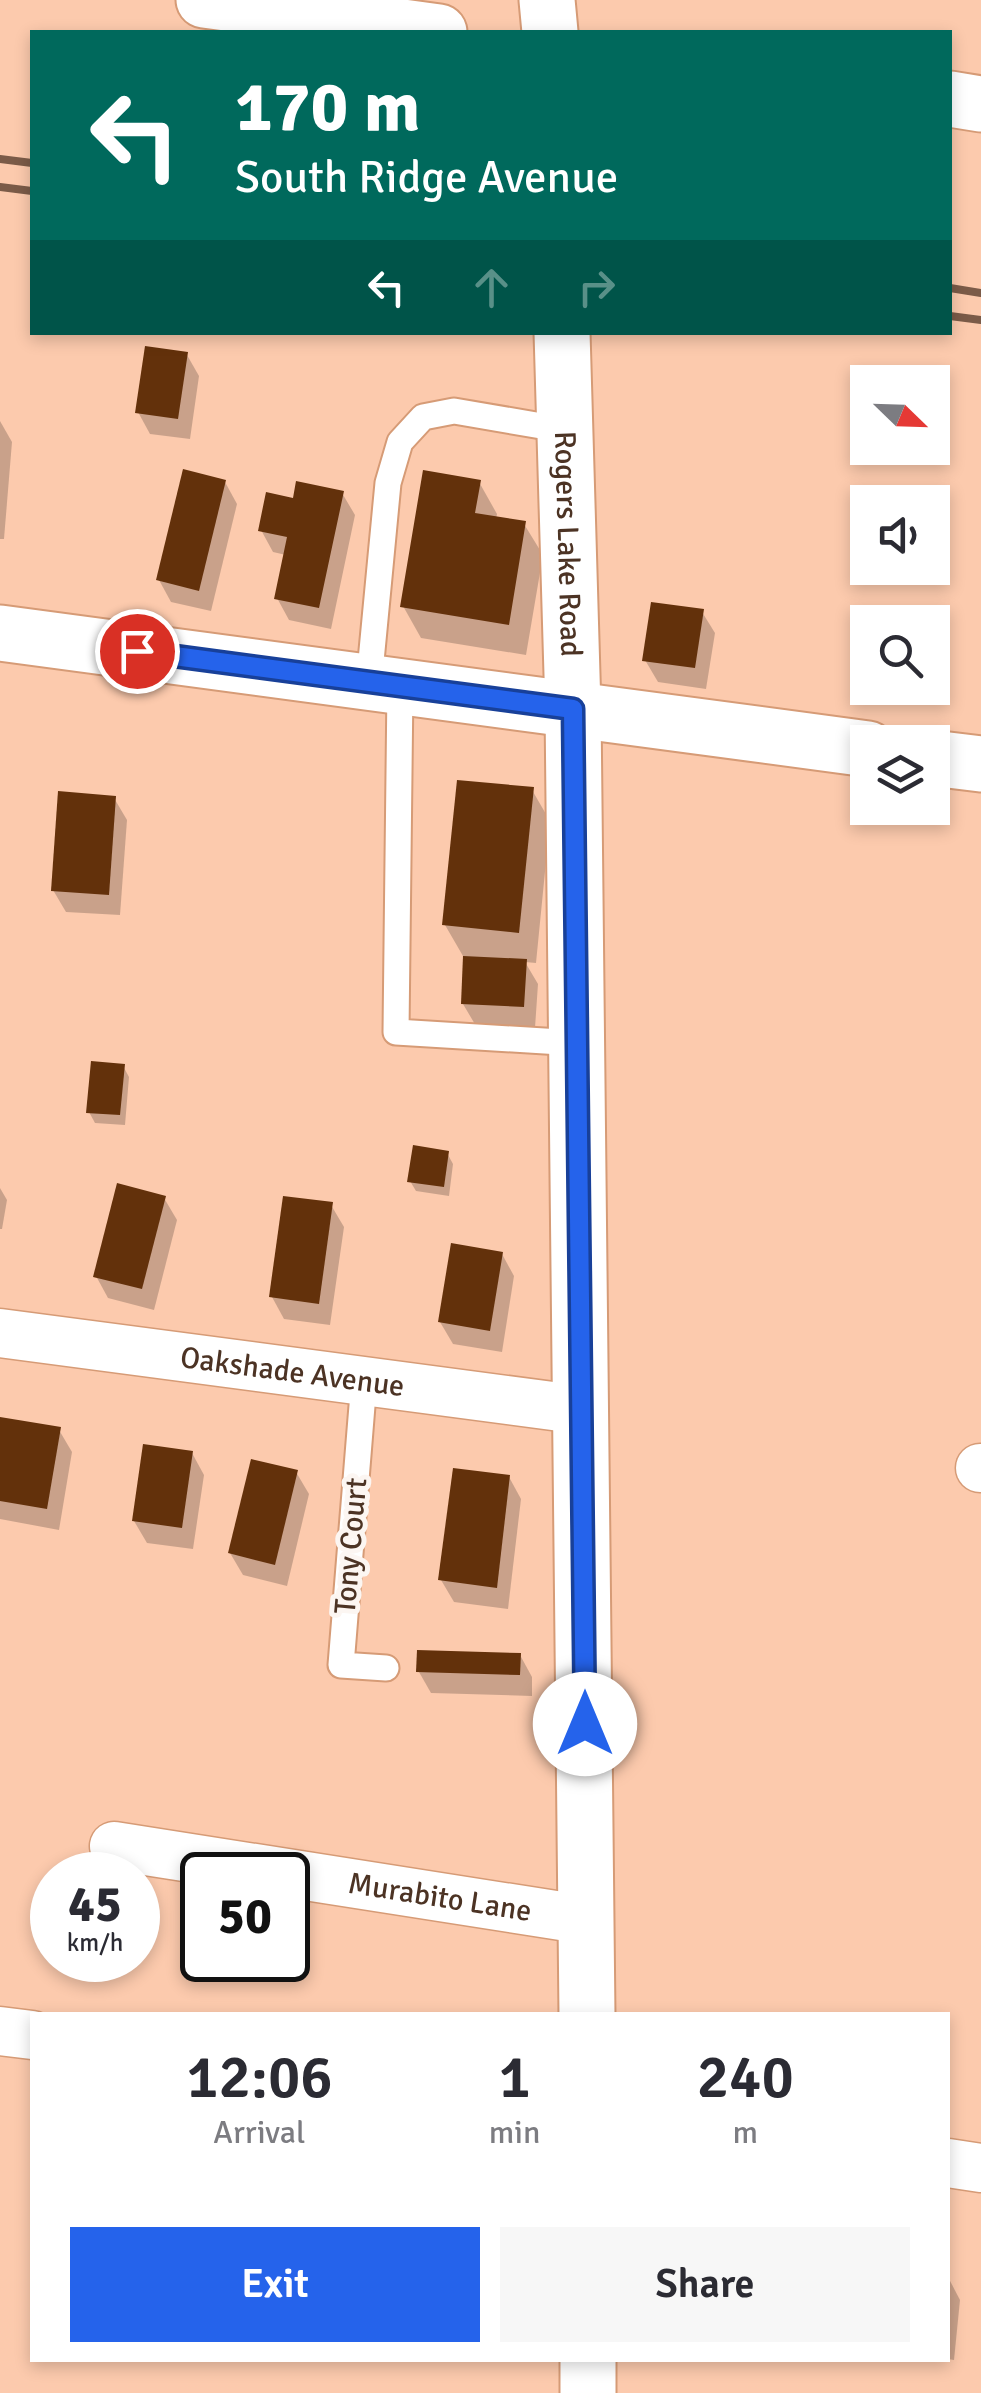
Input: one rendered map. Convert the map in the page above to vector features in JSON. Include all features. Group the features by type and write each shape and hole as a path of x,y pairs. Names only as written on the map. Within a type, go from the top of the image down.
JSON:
{"main road":[{"path":"204,0 423,30"},
{"path":"548,0 550,30"},
{"path":"952,99 981,104"},
{"name":"Rogers Lake Road","path":"562,335 573,709 587,2012"},
{"path":"0,633 850,747"},
{"path":"950,760 981,764"},
{"path":"588,2362 588,2393"}],"street":[{"name":"Oakshade Avenue","path":"0,1334 582,1410"},
{"name":"Murabito Lane","path":"114,1846 587,1920"},
{"path":"0,2031 30,2035"},
{"path":"950,2163 981,2168"}],"lane":[{"path":"565,430 454,411 423,417 400,442 388,483 384,684 396,1032 577,1043"},
{"name":"Tony Court","path":"364,1381 341,1665 386,1668"}],"building":[{"path":"145,346 188,352 178,419 135,413"},
{"path":"183,469 226,480 199,591 156,580"},
{"path":"423,470 481,480 475,513 526,521 509,625 400,607"},
{"path":"296,481 344,491 319,608 274,599 287,537 258,531 266,492 293,498"},
{"path":"651,602 704,609 695,668 642,661"},
{"path":"457,780 534,787 519,933 442,925"},
{"path":"58,791 116,796 109,895 51,891"},
{"path":"463,956 527,959 524,1007 461,1004"},
{"path":"91,1061 125,1064 120,1115 86,1113"},
{"path":"413,1145 449,1151 444,1187 407,1182"},
{"path":"117,1183 166,1196 142,1289 93,1277"},
{"path":"283,1196 333,1202 319,1304 269,1297"},
{"path":"451,1243 503,1252 490,1331 438,1322"},
{"path":"0,1417 61,1427 47,1509 0,1501"},
{"path":"143,1444 193,1451 182,1528 132,1521"},
{"path":"251,1459 298,1470 275,1565 228,1553"},
{"path":"453,1468 510,1475 497,1588 438,1580"},
{"path":"417,1650 521,1653 520,1675 416,1672"}],"railway":[{"path":"0,159 30,163"},
{"path":"0,187 30,191"},
{"path":"952,288 981,293"},
{"path":"952,316 981,320"}],"route":[{"path":"137,651 573,709 585,1724"}]}
